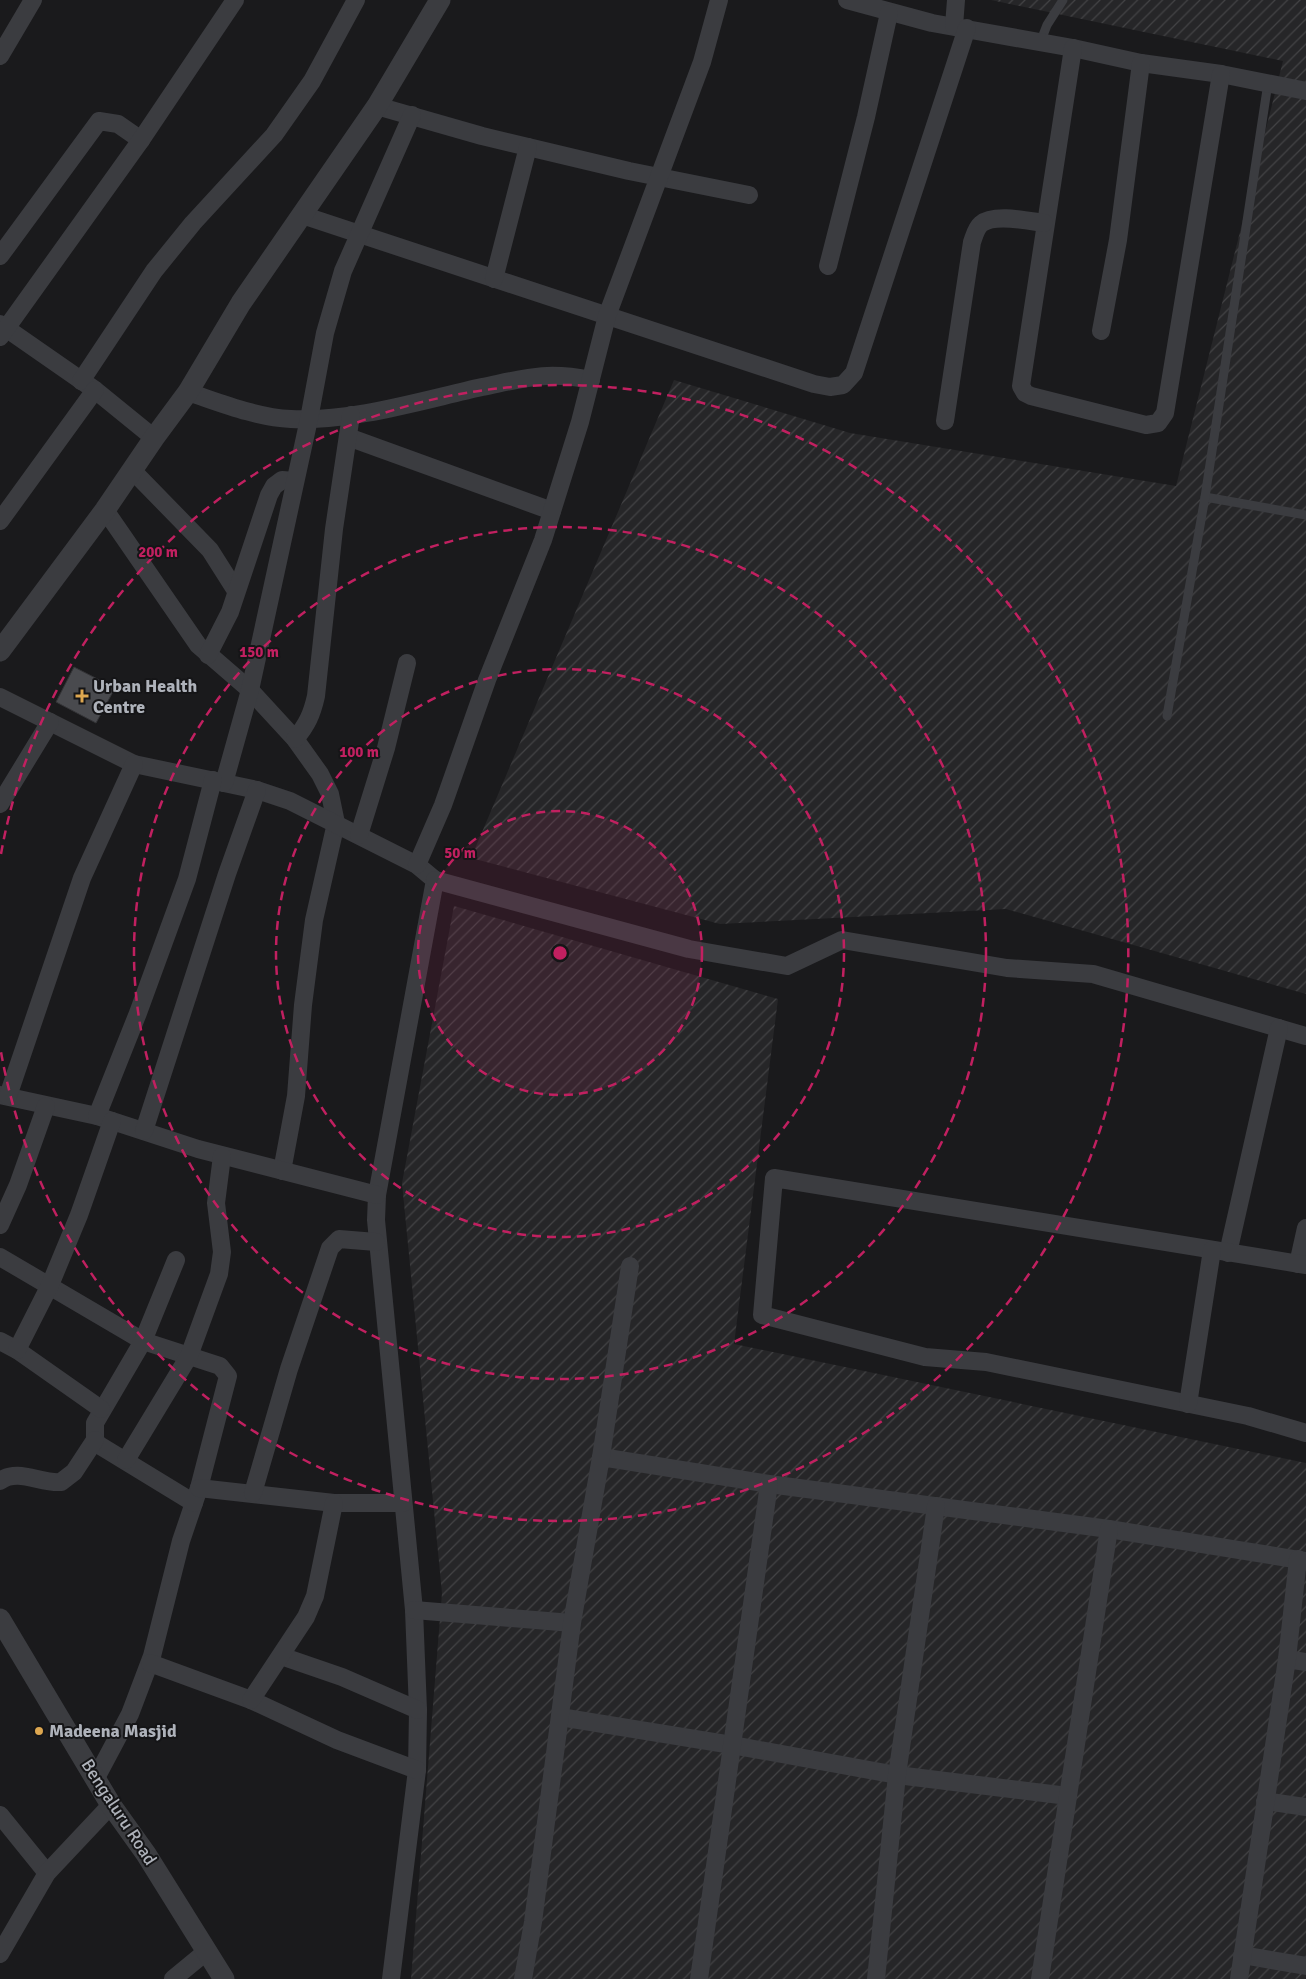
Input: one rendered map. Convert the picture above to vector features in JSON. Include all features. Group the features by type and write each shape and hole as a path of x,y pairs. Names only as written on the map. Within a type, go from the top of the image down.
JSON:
{"street":[{"path":"0,56 33,0"},
{"path":"154,438 88,385 2,330 141,140 235,0"},
{"path":"0,520 88,385 154,271 193,223 274,135 312,81 356,0"},
{"path":"0,651 105,510 188,392 241,303 377,106 440,0"},
{"path":"417,865 443,804 487,680 543,540 591,380 607,316 702,62 720,0"},
{"path":"847,0 889,13 1141,63 1221,74 1306,92"},
{"path":"302,215 814,384 830,387 843,385 854,373 961,27 956,0"},
{"path":"828,266 866,117 889,13"},
{"path":"1073,48 1044,223 1021,386 1025,393 1146,425 1158,423 1165,413 1221,74"},
{"path":"1101,331 1118,240 1141,63"},
{"path":"377,106 528,147 750,195"},
{"path":"17,1350 50,1285 79,1215 104,1118 138,1013 187,879 218,781 250,690 309,419 325,333 343,271 383,176 412,115"},
{"path":"0,256 99,121 118,124 141,140"},
{"path":"494,279 528,147"},
{"path":"945,421 972,242 975,233 981,224 993,220 1008,219 1044,223"},
{"path":"188,392 251,413 290,419 309,419 351,415 533,376 565,375 591,380"},
{"path":"295,739 307,725 312,714 316,696 334,529 351,415"},
{"path":"348,438 552,510"},
{"path":"132,470 210,550 236,591"},
{"path":"208,655 230,612 272,491 282,480 295,481"},
{"path":"105,510 208,655 250,690 295,739 320,774 330,794 336,823 314,920 303,1005 296,1096 282,1171"},
{"path":"359,835 386,748 407,663"},
{"path":"0,697 134,764 257,790 290,801 417,865 435,880 689,949 787,966 842,940 1007,968 1093,974 1306,1036"},
{"path":"0,804 50,722"},
{"path":"134,764 82,878 4,1096 104,1118 222,1156 377,1195"},
{"path":"144,1132 227,874 257,790"},
{"path":"391,1979 416,1770 418,1710 414,1610 376,1242 377,1195 435,880"},
{"path":"1188,1404 1220,1252 1279,1028"},
{"path":"0,1225 18,1185 46,1106"},
{"path":"126,1460 188,1356 219,1274 222,1252 216,1203 222,1156"},
{"path":"1306,1228 1302,1265 774,1178 762,1315 925,1357 986,1362 1248,1416 1306,1433"},
{"path":"253,1493 289,1370 330,1248 339,1239 376,1242"},
{"path":"0,1256 143,1341 220,1366 228,1376 197,1495 181,1541 150,1663 130,1714 96,1778"},
{"path":"0,1481 10,1476 20,1476 61,1482 74,1472 95,1440 95,1423 101,1409 143,1341 176,1260"},
{"path":"523,1979 533,1922 572,1623 601,1457 630,1266"},
{"path":"0,1341 17,1350 101,1409"},
{"path":"95,1440 99,1445 126,1460 197,1495 253,1493 334,1502 403,1503"},
{"path":"601,1457 769,1484 1109,1529 1302,1560 1239,1979"},
{"path":"699,1979 769,1484"},
{"path":"251,1700 306,1617 315,1596 334,1502"},
{"path":"879,1979 897,1775 936,1506"},
{"path":"1040,1979 1109,1529"},
{"path":"414,1610 572,1623"},
{"name":"Bengaluru Road","path":"0,1619 111,1805 146,1854 224,1979"},
{"path":"281,1656 342,1677 418,1710"},
{"path":"1288,1659 1306,1662"},
{"path":"150,1663 251,1700 337,1740 416,1770"},
{"path":"560,1717 732,1745 897,1775 1068,1796"},
{"path":"1265,1801 1306,1807"},
{"path":"0,1954 47,1873 111,1805"},
{"path":"0,1815 47,1873"},
{"path":"173,1979 207,1951"},
{"path":"1242,1955 1306,1966"}],"lane":[{"path":"1040,43 1047,25 1063,0"},
{"path":"1167,716 1205,497 1268,83"},
{"path":"1205,497 1306,515"}],"shaded area":[{"path":"991,0 1306,0 1306,994 1006,909 720,924 471,858 674,380 850,433 1176,486 1283,61"},
{"path":"454,906 778,999 734,1344 1306,1463 1306,1979 411,1979 442,1593 402,1183"}],"building":[{"path":"74,667 115,688 96,723 56,702"}],"place":[{"name":"Urban Health Centre","path":"82,696"},
{"name":"Madeena Masjid","path":"39,1731"}]}
